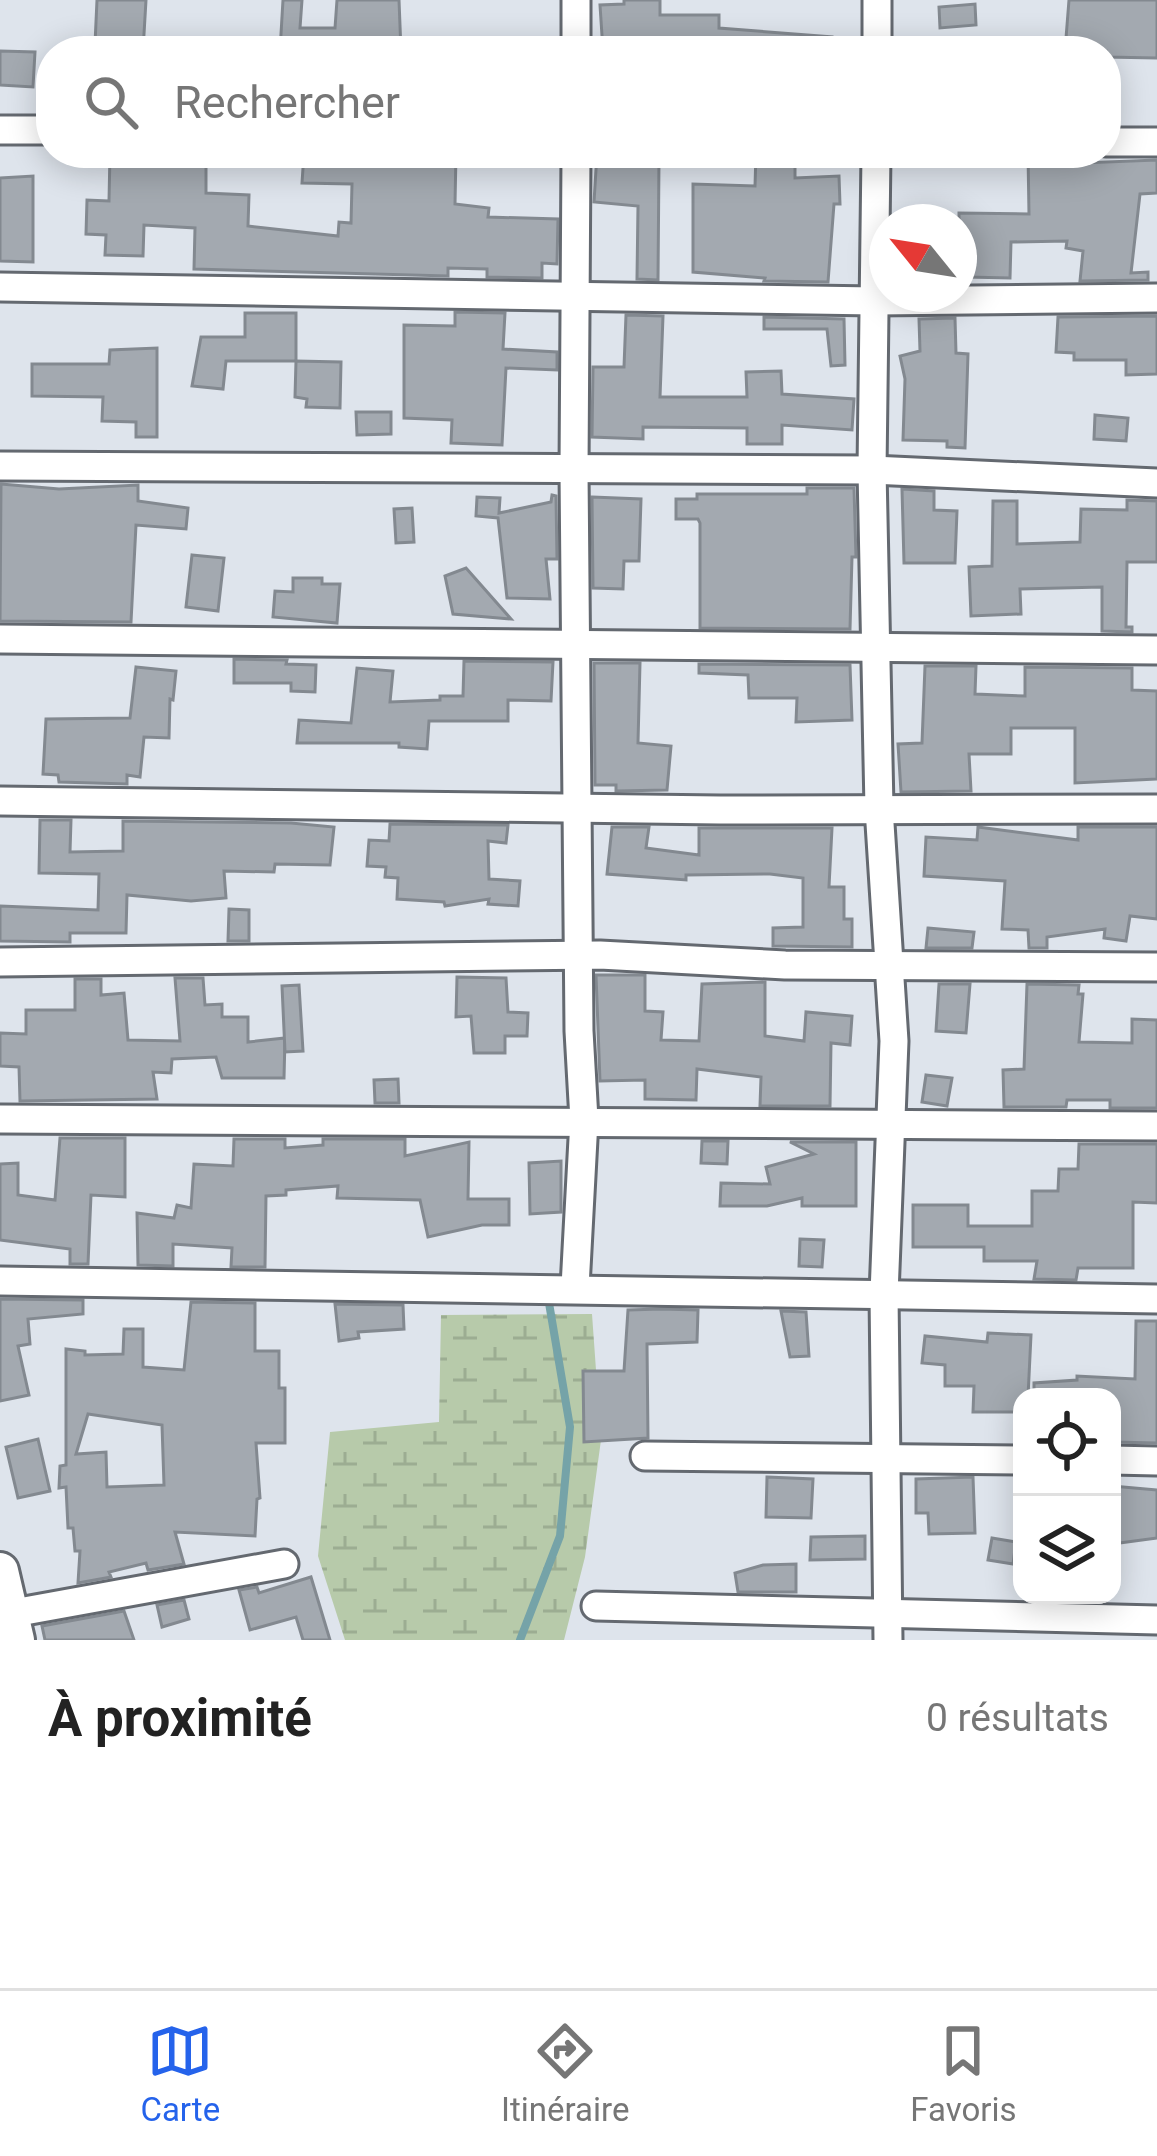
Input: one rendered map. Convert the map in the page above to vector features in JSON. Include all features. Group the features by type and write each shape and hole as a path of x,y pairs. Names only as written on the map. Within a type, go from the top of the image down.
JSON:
{"street":[{"path":"576,0 576,36"},
{"path":"877,0 877,36"},
{"path":"0,130 36,130"},
{"path":"1121,142 1157,142"},
{"path":"575,1287 584,1120 574,471 576,168"},
{"path":"876,168 876,204"},
{"path":"0,287 869,301"},
{"path":"977,300 1157,298"},
{"path":"875,312 872,470 879,808 894,1041 884,1294 888,1627"},
{"path":"0,466 872,470 1157,483"},
{"path":"0,639 1157,650"},
{"path":"0,801 1157,809"},
{"path":"0,962 579,956 785,965 1157,967"},
{"path":"0,1119 1157,1126"},
{"path":"0,1281 1157,1299"},
{"path":"645,1456 1013,1460"},
{"path":"1121,1460 1157,1461"},
{"path":"0,1571 12,1627 284,1564"},
{"path":"596,1606 888,1627 1157,1620"}],"green space":[{"path":"592,1314 601,1440 585,1557 564,1640 345,1640 318,1556 330,1432 439,1422 441,1315"}],"building":[{"path":"97,0 146,0 144,36 95,36"},
{"path":"283,0 302,0 300,28 335,28 337,0 399,0 400,36 281,36"},
{"path":"624,0 660,0 660,15 719,15 719,28 819,36 602,36 600,5 624,4"},
{"path":"1069,0 1157,0 1157,58 1121,57 1121,36 1066,36"},
{"path":"975,4 976,25 940,28 939,7"},
{"path":"0,51 35,52 33,87 0,85"},
{"path":"1157,160 1157,193 1140,194 1131,273 1148,272 1148,280 1080,281 1083,251 1066,248 1067,241 1011,242 1010,278 977,277 977,213 1029,214 1028,168 1121,168 1121,161"},
{"path":"110,168 206,168 206,193 249,195 248,226 338,236 339,222 351,223 352,184 302,183 303,168 456,168 455,204 489,208 488,217 558,219 557,264 542,263 542,278 487,277 487,269 448,268 448,276 194,269 195,228 144,225 143,256 105,255 106,235 86,234 87,200 109,201"},
{"path":"596,168 659,168 658,280 637,279 638,206 594,202"},
{"path":"756,168 795,168 795,178 839,176 840,204 834,204 828,282 764,281 693,272 693,184 755,186"},
{"path":"33,176 33,262 0,261 0,178"},
{"path":"455,312 505,313 503,349 557,352 557,370 506,368 502,445 451,443 452,420 404,418 404,325 455,326"},
{"path":"245,313 296,313 296,361 226,361 223,389 192,386 201,337 245,337"},
{"path":"626,315 663,316 660,397 747,397 746,372 781,371 782,394 854,399 852,430 782,425 782,444 747,444 747,428 643,427 643,439 592,437 593,367 624,367"},
{"path":"1157,316 1157,374 1126,375 1126,360 1074,360 1074,353 1056,352 1058,317"},
{"path":"764,317 844,319 845,365 831,366 827,329 764,329"},
{"path":"955,318 956,353 968,354 965,448 947,447 947,441 903,440 905,379 900,356 920,351 919,319"},
{"path":"157,348 157,437 136,437 136,422 102,421 103,397 32,396 32,364 109,364 110,350"},
{"path":"296,361 341,362 340,408 306,407 307,399 295,397"},
{"path":"356,412 391,412 391,434 357,435"},
{"path":"1095,415 1128,418 1126,441 1094,439"},
{"path":"1,484 59,489 138,485 138,501 188,508 186,529 136,525 131,622 0,621"},
{"path":"807,488 854,488 856,557 852,557 850,629 700,628 700,523 698,519 676,519 676,499 697,499 697,494 807,494"},
{"path":"902,489 934,491 934,510 957,511 955,563 904,563"},
{"path":"552,495 556,496 557,559 546,559 550,599 507,598 498,518 476,516 477,497 500,498 499,513 551,502"},
{"path":"592,497 641,499 639,561 624,561 623,589 593,588"},
{"path":"1127,500 1157,501 1157,562 1127,562 1126,627 1132,627 1132,632 1102,631 1102,587 1020,589 1021,614 971,616 969,567 992,566 993,501 1017,501 1017,544 1080,542 1081,509 1127,510"},
{"path":"412,508 414,542 396,543 394,509"},
{"path":"192,555 224,558 218,611 186,607"},
{"path":"466,568 511,619 453,614 445,576"},
{"path":"293,578 322,578 322,584 340,584 337,623 273,617 275,591 293,592"},
{"path":"234,659 316,665 315,692 291,691 291,683 234,683"},
{"path":"464,661 553,662 551,701 508,700 508,721 429,721 427,749 399,747 399,743 297,743 299,720 351,723 357,668 393,671 390,702 440,700 440,696 463,696"},
{"path":"594,663 640,663 638,743 671,746 667,790 616,791 616,785 595,785"},
{"path":"699,664 850,665 852,720 796,722 797,698 749,698 748,675 699,673"},
{"path":"925,666 976,666 975,694 1025,696 1025,667 1132,668 1132,690 1157,691 1157,779 1075,783 1075,728 1011,728 1011,754 969,754 971,791 901,792 898,744 922,743"},
{"path":"136,667 176,671 169,738 144,737 140,777 127,775 127,784 59,782 58,775 43,774 46,719 130,718"},
{"path":"40,820 71,820 70,852 123,851 123,821 334,827 330,865 275,864 274,872 224,871 226,898 191,901 127,895 126,933 70,933 70,942 0,941 0,906 98,910 99,874 39,873"},
{"path":"390,824 508,825 506,843 488,841 489,879 520,881 518,906 488,904 489,899 445,906 444,902 397,899 398,878 385,877 386,867 367,866 369,840 389,841"},
{"path":"612,827 649,827 646,848 699,855 699,828 832,828 829,887 844,887 844,919 852,919 852,947 773,946 773,928 803,927 803,878 686,875 686,880 607,874"},
{"path":"978,827 1078,840 1078,827 1157,827 1157,919 1130,916 1126,941 1104,938 1105,929 1047,937 1047,948 1029,948 1028,930 1002,929 1005,881 924,876 926,837 977,840"},
{"path":"229,909 249,910 249,941 228,941"},
{"path":"928,928 974,932 972,948 926,948"},
{"path":"596,975 645,975 645,1011 663,1012 661,1040 699,1041 702,984 765,982 765,1036 804,1041 806,1012 852,1016 850,1045 831,1043 830,1106 760,1106 761,1077 697,1069 696,1100 645,1099 645,1080 600,1081"},
{"path":"457,977 506,978 508,1012 528,1013 527,1036 505,1036 505,1053 474,1053 471,1016 456,1017"},
{"path":"175,978 203,978 205,1005 222,1004 222,1017 248,1017 248,1042 285,1038 284,1078 222,1078 216,1057 172,1059 171,1073 153,1072 157,1099 20,1101 19,1067 0,1066 0,1033 26,1034 26,1010 75,1010 75,979 101,979 101,995 124,993 128,1040 180,1041"},
{"path":"939,984 970,984 966,1033 936,1031"},
{"path":"1027,984 1079,985 1078,994 1083,994 1079,1042 1132,1043 1132,1019 1157,1020 1157,1108 1110,1108 1110,1100 1067,1100 1066,1107 1004,1107 1003,1070 1024,1069"},
{"path":"299,985 303,1051 285,1052 282,986"},
{"path":"926,1075 952,1078 947,1106 922,1102"},
{"path":"398,1079 399,1103 375,1103 374,1080"},
{"path":"60,1138 125,1138 125,1197 91,1195 88,1264 70,1264 70,1249 0,1240 0,1164 18,1163 18,1195 55,1200"},
{"path":"234,1139 285,1139 285,1148 323,1145 323,1139 405,1139 405,1156 469,1142 468,1199 509,1199 509,1225 482,1225 428,1237 420,1200 337,1198 338,1186 286,1190 286,1195 266,1196 265,1267 231,1267 232,1248 173,1244 173,1266 138,1265 137,1213 174,1218 177,1205 191,1208 194,1164 233,1166"},
{"path":"702,1141 728,1141 727,1164 701,1163"},
{"path":"790,1142 856,1142 856,1206 802,1206 802,1198 767,1206 720,1206 721,1183 770,1184 766,1167 814,1154"},
{"path":"1079,1144 1157,1144 1157,1203 1133,1202 1133,1268 1078,1268 1076,1280 1034,1279 1037,1261 984,1261 984,1247 913,1247 913,1205 968,1205 968,1226 1032,1226 1032,1191 1058,1191 1059,1169 1078,1169"},
{"path":"561,1161 561,1212 530,1214 529,1163"},
{"path":"800,1239 824,1240 822,1267 799,1266"},
{"path":"0,1299 83,1300 83,1314 28,1319 30,1344 18,1346 29,1395 0,1401"},
{"path":"191,1302 255,1303 255,1351 279,1351 285,1443 256,1443 260,1498 255,1536 175,1532 184,1564 148,1570 146,1563 78,1583 80,1551 75,1551 73,1528 68,1528 66,1487 59,1488 60,1466 66,1465 66,1349 85,1351 85,1355 123,1354 124,1329 143,1329 143,1367 184,1370","holes":["88,1414 162,1425 164,1485 107,1487 106,1452 76,1454"]},
{"path":"335,1304 403,1305 404,1329 358,1332 359,1338 339,1341"},
{"path":"628,1310 698,1310 697,1342 647,1344 648,1438 584,1442 583,1371 624,1371"},
{"path":"781,1311 806,1312 809,1356 790,1357"},
{"path":"1136,1321 1157,1321 1157,1443 1121,1442 1121,1388 1034,1388 1034,1383 1077,1380 1077,1376 1135,1379"},
{"path":"988,1333 1031,1335 1028,1388 1013,1388 1013,1412 973,1412 974,1386 945,1386 945,1365 922,1363 925,1336 987,1342"},
{"path":"38,1439 50,1491 18,1498 6,1447"},
{"path":"767,1477 813,1479 811,1518 766,1517"},
{"path":"973,1477 975,1533 929,1534 928,1513 916,1513 916,1479"},
{"path":"1121,1487 1157,1490 1157,1538 1121,1543"},
{"path":"865,1536 865,1559 810,1560 811,1537"},
{"path":"992,1538 1013,1542 1013,1564 988,1560"},
{"path":"796,1564 796,1592 738,1592 735,1573 763,1565"},
{"path":"311,1577 330,1640 303,1640 296,1617 250,1630 239,1590 257,1587 259,1593"},
{"path":"184,1600 189,1619 162,1627 157,1605"},
{"path":"124,1611 134,1640 45,1640 42,1626"}],"waterway":[{"path":"520,1640 560,1536 570,1427 549,1303"}]}
